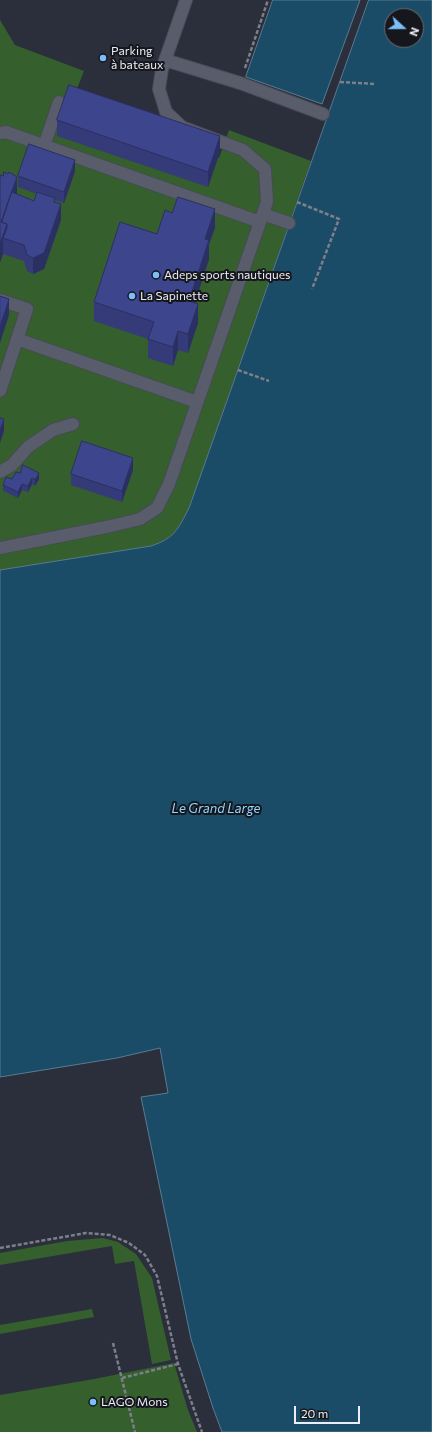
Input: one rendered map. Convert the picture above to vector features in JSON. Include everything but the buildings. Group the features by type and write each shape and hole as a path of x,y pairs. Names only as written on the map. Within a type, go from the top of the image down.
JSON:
{"lane":[{"path":"0,548 140,519 157,508 169,484 267,202 265,169 243,150 182,127 166,112 159,89 162,69 186,0"},
{"path":"165,60 240,83 323,114"},
{"path":"44,146 59,102"},
{"path":"0,133 6,132 261,218 289,223"},
{"path":"0,300 27,309 0,391"},
{"path":"17,339 197,402"},
{"path":"0,472 12,465 28,447 53,430 73,424"}],"path":[{"path":"240,83 268,0"},
{"path":"340,82 375,84"},
{"path":"296,202 339,219 312,289"},
{"path":"238,370 269,381"},
{"path":"0,1248 86,1233 110,1235 129,1242 145,1255 157,1276 178,1364 202,1432"},
{"path":"113,1343 135,1432"},
{"path":"122,1378 178,1364"}],"green space":[{"name":"La Sapinette","path":"0,20 15,45 84,71 70,107 219,158 229,130 311,161 189,508 175,532 166,540 151,546 0,570"},
{"path":"103,1238 118,1242 136,1254 152,1278 171,1360 152,1364 134,1261 115,1264 112,1246 0,1265 0,1253 67,1241"},
{"path":"92,1309 94,1317 0,1334 0,1325"},
{"name":"LAGO Mons","path":"174,1363 188,1410 197,1432 0,1432 0,1395 94,1379"}],"water":[{"path":"273,0 360,0 322,104 246,77"},
{"name":"Le Grand Large","path":"369,0 432,0 432,1432 222,1432 191,1339 141,1097 168,1093 160,1048 117,1058 0,1077 0,570 151,546 166,540 175,532 189,508"}],"place":[{"name":"Parking à bateaux","path":"103,58"},
{"name":"Adeps sports nautiques","path":"156,275"},
{"name":"La Sapinette","path":"132,296"},
{"name":"LAGO Mons","path":"93,1402"}]}
